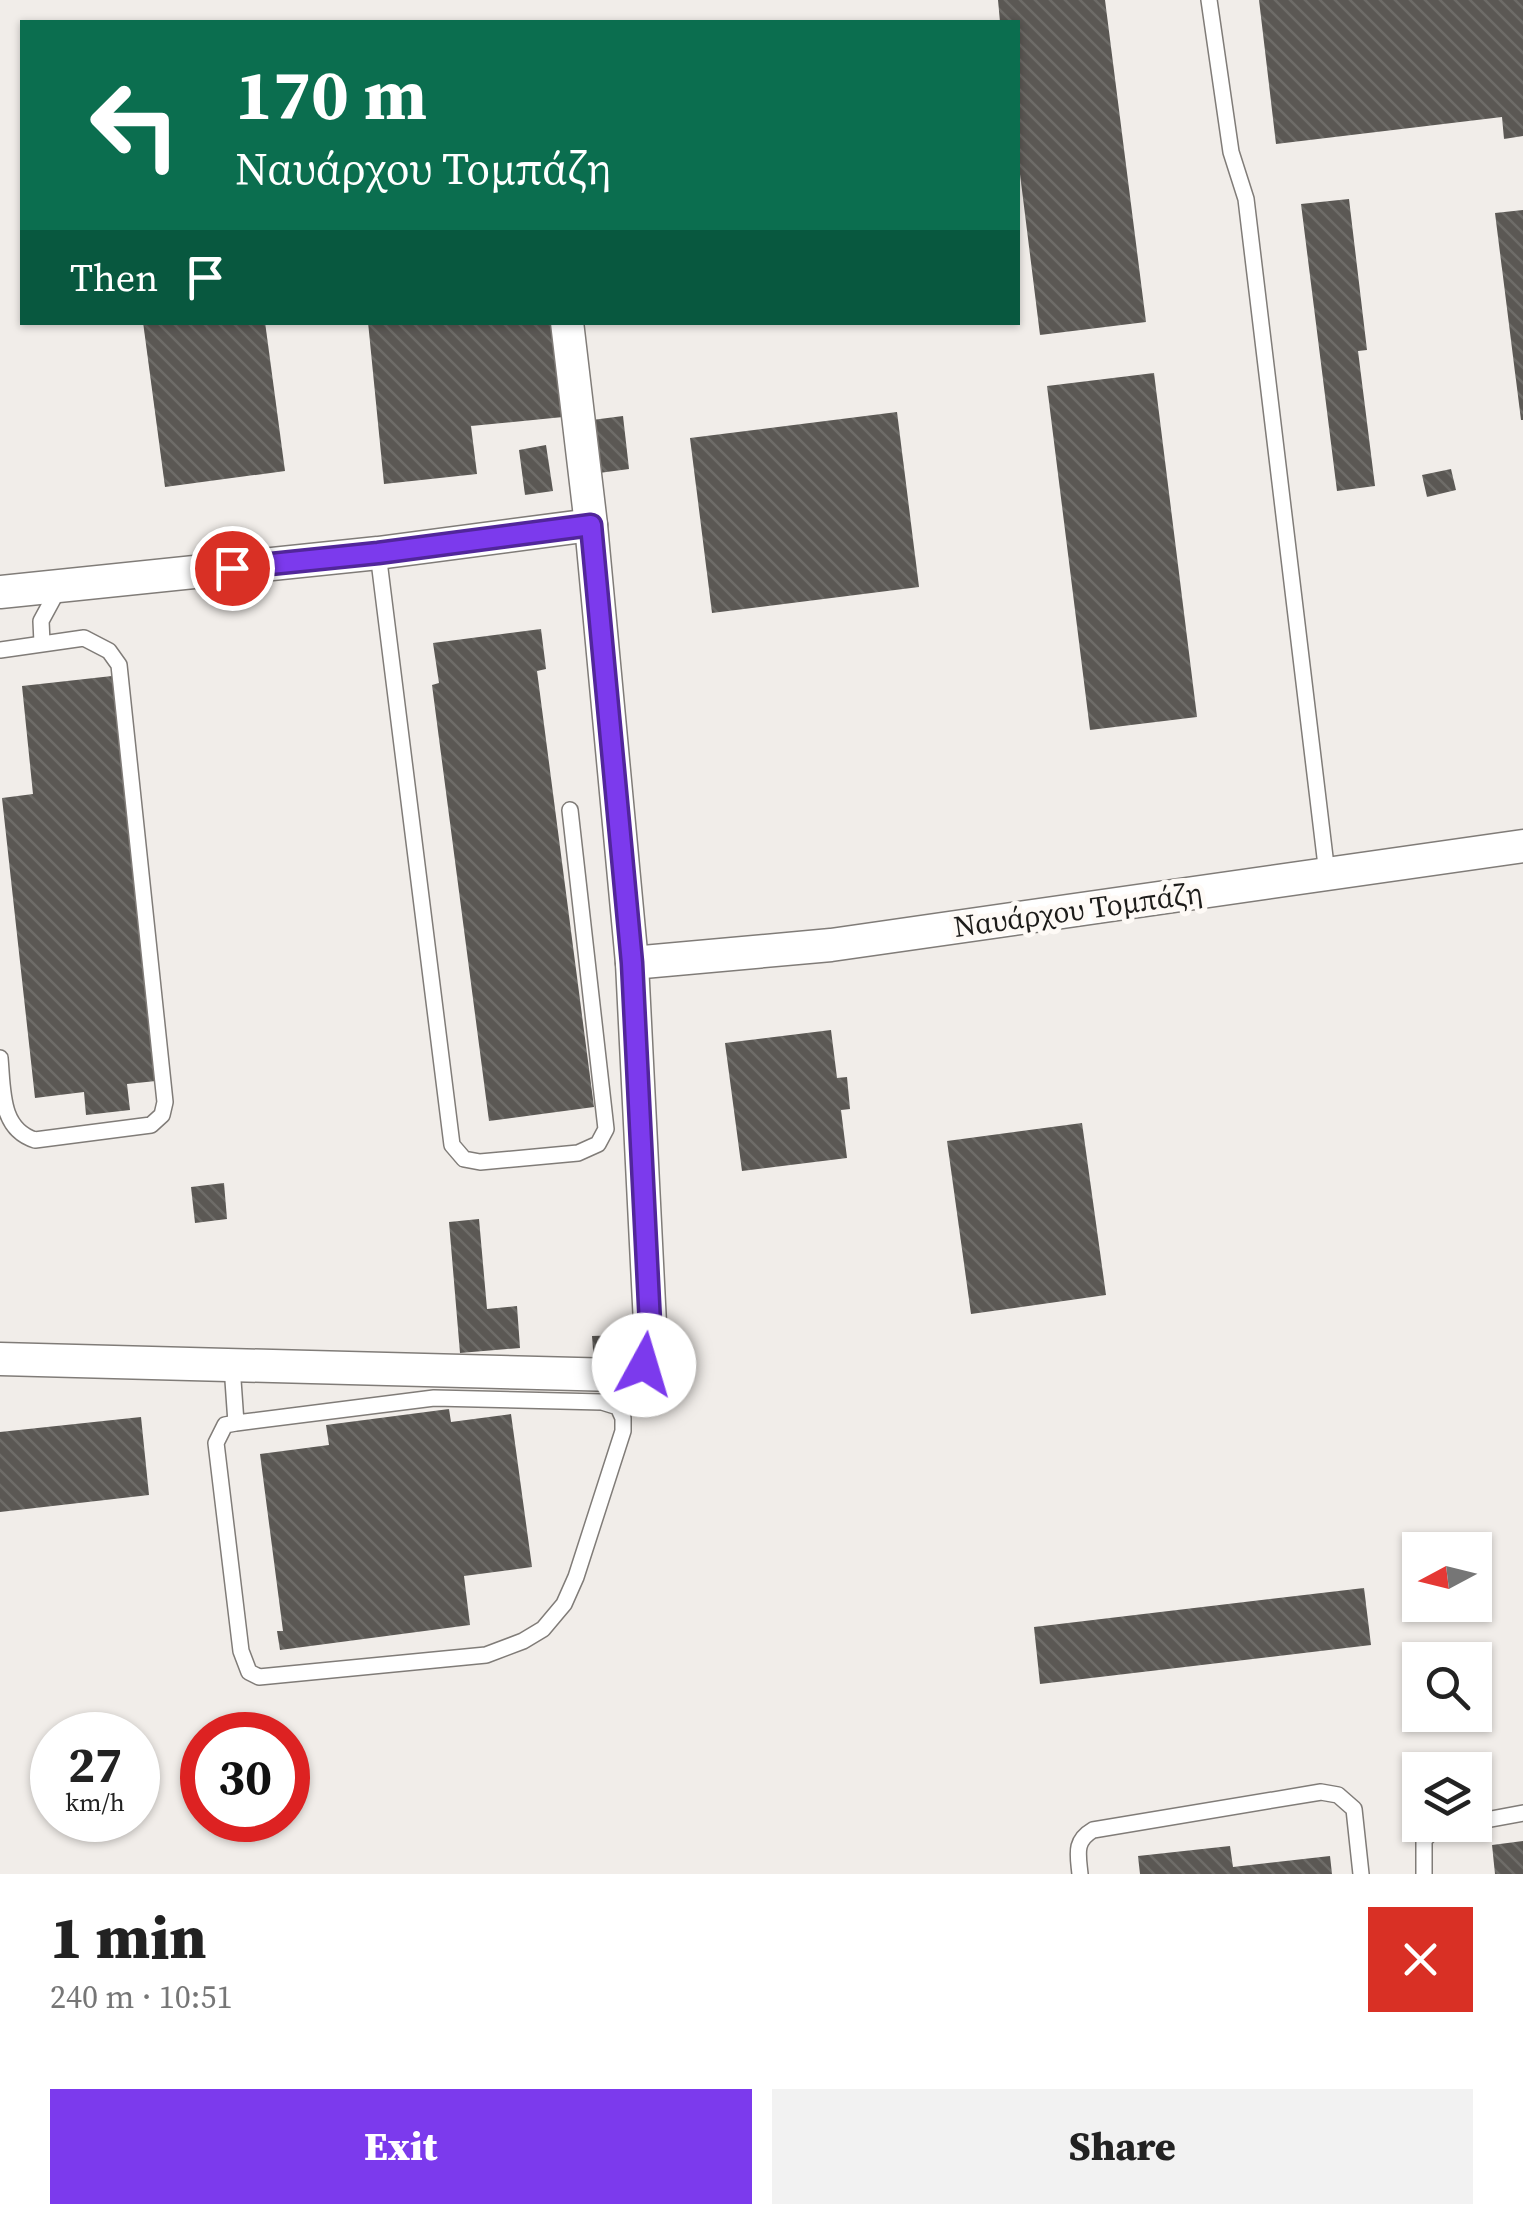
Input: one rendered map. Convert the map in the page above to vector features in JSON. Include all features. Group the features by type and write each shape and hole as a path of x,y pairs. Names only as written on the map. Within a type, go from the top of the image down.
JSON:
{"street":[{"path":"0,1359 617,1374 644,1365 651,1344 632,963 591,525 567,325"},
{"path":"0,592 378,553 591,525"},
{"name":"Ναυάρχου Τομπάζη","path":"632,963 832,945 1523,846"}],"lane":[{"path":"1209,0 1231,152 1246,198 1328,874"},
{"path":"378,553 452,1145 464,1159 480,1162 578,1153 598,1144 606,1129 570,810"},
{"path":"42,644 41,620 60,586"},
{"path":"0,650 84,638 108,651 118,665 165,1102 162,1115 151,1125 35,1140 22,1136 10,1125 0,1058"},
{"path":"232,1366 236,1423"},
{"path":"434,1398 476,1398 602,1402 618,1407 623,1431 576,1577 564,1604 543,1629 486,1654 260,1677 249,1672 241,1652 216,1443 224,1425 236,1423 434,1398"},
{"path":"1080,1874 1077,1849 1081,1837 1093,1830 1322,1792 1338,1795 1354,1809 1361,1874"},
{"path":"1492,1819 1523,1814"},
{"path":"1424,1842 1424,1874"}],"building":[{"path":"998,0 1105,0 1146,322 1040,335 1020,174 1020,20 1000,20"},
{"path":"1259,0 1523,0 1523,136 1504,139 1502,117 1276,144"},
{"path":"1349,199 1367,350 1358,351 1375,486 1337,491 1301,204"},
{"path":"1523,210 1523,420 1521,420 1495,213"},
{"path":"143,325 265,325 285,471 165,487"},
{"path":"368,325 553,325 563,417 471,426 477,474 384,484"},
{"path":"1154,373 1197,717 1090,730 1047,386"},
{"path":"897,412 919,587 712,613 690,438"},
{"path":"623,416 629,469 599,473 592,420"},
{"path":"546,445 553,491 525,495 519,450"},
{"path":"1451,469 1456,490 1427,497 1422,475"},
{"path":"541,629 546,669 537,671 594,1107 489,1121 432,685 439,683 433,643"},
{"path":"112,676 156,1081 127,1084 130,1110 86,1115 84,1092 35,1098 2,798 33,794 22,686"},
{"path":"831,1030 837,1078 847,1077 850,1109 841,1110 847,1158 742,1171 725,1043"},
{"path":"1082,1123 1106,1295 971,1314 947,1141"},
{"path":"224,1183 227,1219 195,1223 191,1187"},
{"path":"479,1219 487,1309 517,1306 520,1348 460,1353 449,1222"},
{"path":"621,1335 623,1361 594,1363 592,1336"},
{"path":"449,1409 451,1422 511,1414 532,1567 464,1576 470,1625 280,1650 277,1631 283,1631 260,1454 329,1445 326,1425"},
{"path":"141,1417 149,1495 0,1512 0,1432"},
{"path":"1364,1588 1371,1645 1040,1684 1034,1627"},
{"path":"1523,1841 1523,1874 1495,1874 1492,1845"},
{"path":"1230,1846 1233,1867 1330,1856 1332,1874 1140,1874 1138,1856"}],"route":[{"path":"232,568 591,525 632,963 651,1344 644,1365"}]}
